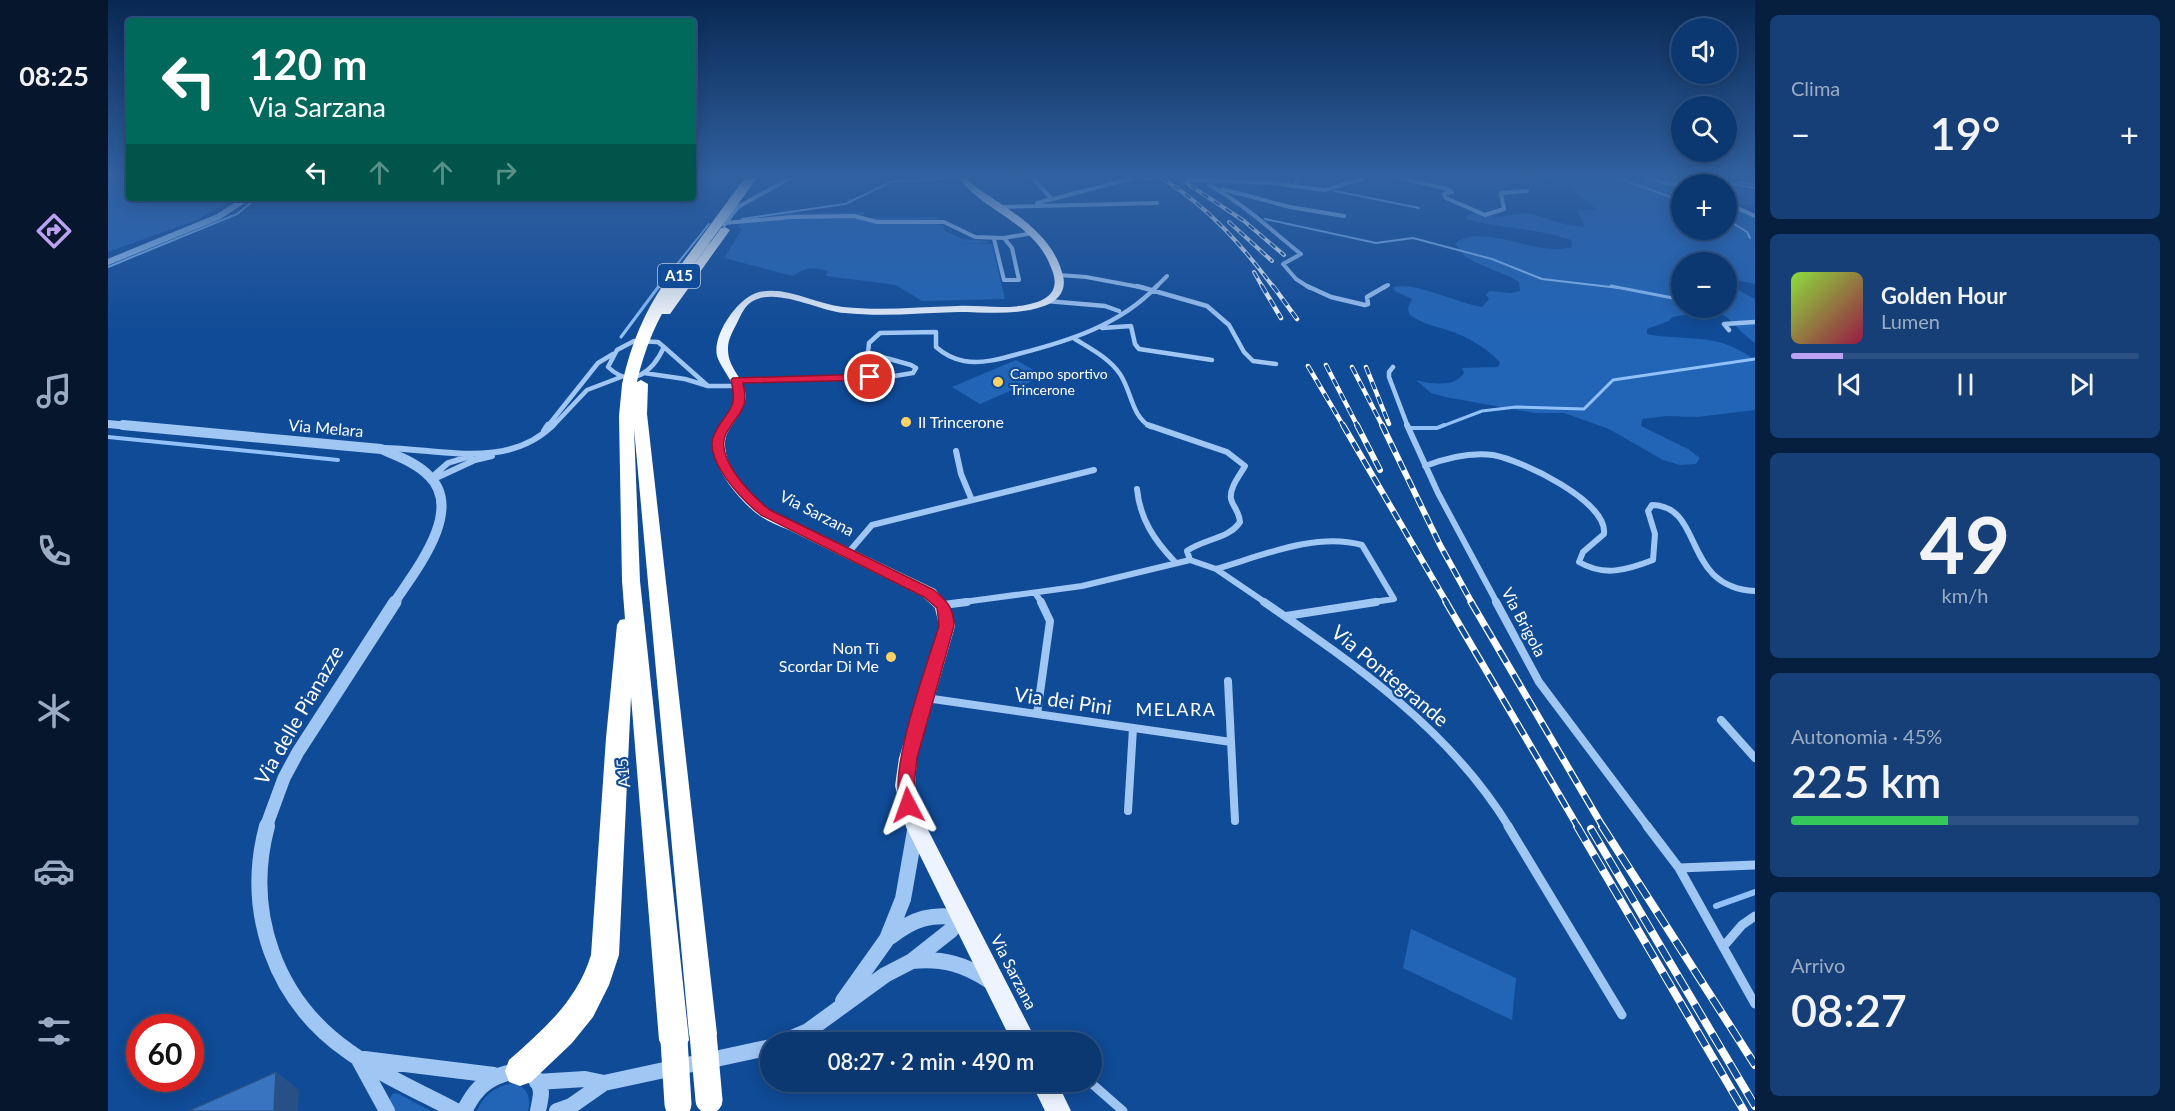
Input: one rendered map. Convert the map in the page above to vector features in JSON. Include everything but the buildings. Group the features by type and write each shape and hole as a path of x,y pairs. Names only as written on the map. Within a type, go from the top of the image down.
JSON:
{"highway":[{"name":"A15","path":"678,1108 674,1040 631,581 634,380 632,360 654,309 714,230"},
{"name":"A15","path":"634,380 666,310 725,230"},
{"name":"A15","path":"633,415 710,1105"},
{"path":"529,1076 577,1017 599,980 605,955 617,738 631,581"}],"main road":[{"path":"738,383 721,347 742,306 747,300 763,294 787,296 828,308 857,310 1020,308 1047,301 1057,294 1060,287 1059,275 1049,249 1030,230"},
{"name":"Via Sarzana","path":"738,383 741,398 720,434 717,447 725,467 752,502 765,513 929,593 943,605 946,626 908,758 905,786 916,827 1020,1032"},
{"path":"1049,1092 1058,1111"}],"street":[{"path":"108,260 181,230"},
{"path":"108,260 185,230"},
{"path":"634,341 653,324 667,299 720,230"},
{"path":"960,230 975,237 994,239 1034,233"},
{"path":"1271,230 1280,240 1301,254 1283,264 1287,272 1329,296 1365,305 1368,304 1367,297 1370,294 1388,285"},
{"path":"994,239 1004,280 1019,280 1012,248 1004,238"},
{"path":"1059,275 1086,277 1156,290 1207,306 1229,326 1241,343 1244,352 1253,361 1276,364"},
{"path":"613,354 608,367 613,373 634,380 685,379 708,386 888,377 913,373 916,368 909,364 881,359 868,353 869,343 880,333 936,332 936,347 943,354 968,363 986,362 1075,339 1101,328 1156,290 1167,276"},
{"path":"1047,301 1105,306 1119,311"},
{"path":"1130,316 1135,344 1139,349 1212,360"},
{"path":"1729,330 1724,324 1755,322"},
{"path":"653,324 658,342 708,386"},
{"path":"1101,328 1131,326"},
{"path":"1075,339 1113,366 1124,380 1131,402 1148,426 1238,457 1245,466 1232,489 1231,499 1241,511 1242,517 1237,526 1231,533 1192,545 1187,551 1190,560"},
{"path":"634,341 658,342"},
{"name":"Via Melara","path":"538,438 598,363 617,349 634,341"},
{"path":"634,380 655,366 664,347"},
{"name":"Via Brigola","path":"1393,367 1389,372 1389,377 1425,465 1539,682 1679,868 1755,1004"},
{"name":"Via Melara","path":"108,423 381,448 411,447 489,453 510,452 525,447 538,438 589,389 634,380"},
{"path":"381,448 416,464 433,478"},
{"path":"956,451 961,474 971,498"},
{"path":"433,478 475,460 510,452"},
{"path":"433,478 439,469 453,460 489,453"},
{"path":"1425,465 1443,458 1494,456 1514,461 1560,485 1587,503 1602,519 1605,530 1602,539 1583,550 1579,556 1579,562 1597,571 1620,571 1653,560 1655,534 1648,511 1652,505 1664,505 1682,521 1713,576 1737,588 1755,591"},
{"path":"847,554 872,525 971,498 1094,470"},
{"name":"Via delle Pianazze","path":"433,478 441,491 442,506 440,524 430,548 304,744 276,797 262,842 258,882 263,932 274,966 297,1006 318,1028 357,1058 456,1111"},
{"path":"1137,489 1138,509 1156,542 1175,562"},
{"path":"1216,569 1324,541 1354,541 1362,545 1394,599 1286,616"},
{"name":"Via Pontegrande","path":"943,605 1035,593 1120,578 1190,560 1216,569 1286,616 1408,708 1467,767 1499,811 1622,1016"},
{"path":"1035,593 1050,621 1037,714"},
{"path":"1228,681 1235,821"},
{"name":"Via dei Pini","path":"926,698 1231,742"},
{"path":"1721,720 1755,758"},
{"path":"1128,811 1133,728"},
{"path":"836,1011 887,939 903,899 911,866 916,827"},
{"path":"1679,868 1755,865"},
{"path":"887,939 907,922 925,915 962,918"},
{"path":"1723,947 1735,932 1755,916"},
{"path":"806,1032 885,975 912,961 962,918"},
{"path":"912,961 953,960 967,966 997,986"},
{"path":"357,1058 494,1075 512,1070 529,1076 585,1079 604,1083 760,1050"},
{"name":"Via delle Pianazze","path":"357,1058 387,1111"},
{"path":"464,1111 475,1092 494,1075"},
{"path":"529,1076 540,1093 538,1111"},
{"path":"556,1111 572,1106 604,1083"},
{"path":"1101,1092 1123,1111"}],"shaded area":[{"path":"108,230 170,230 108,252"},
{"path":"741,230 945,230 963,239 988,241 988,243 958,244 992,244 1005,299 922,301 896,285 826,276 828,271 818,269 805,269 793,276 724,258"},
{"path":"1525,230 1671,230 1671,240 1737,240 1737,230 1755,230 1755,284 1737,280 1737,252 1671,252 1671,318 1669,321 1647,329 1647,334 1710,340 1737,349 1755,359 1755,410 1697,417 1667,416 1642,419 1641,426 1688,449 1700,458 1696,464 1680,465 1663,460 1609,429 1564,413 1535,413 1445,397 1431,393 1416,380 1428,383 1449,383 1460,378 1464,373 1462,368 1498,367 1500,362 1469,339 1423,322 1409,314 1408,308 1412,299 1395,291 1393,287 1413,287 1482,307 1489,299 1486,294 1490,291 1512,293 1520,291 1519,282 1468,258 1455,244 1466,238 1479,236 1543,248 1572,247 1571,240"},
{"path":"1737,289 1755,299 1755,343 1745,335 1727,318 1737,318"},
{"name":"Campo sportivo Trincerone","path":"1016,360 1044,376 980,404 952,387"},
{"path":"1411,929 1516,978 1512,1020 1403,968"},
{"path":"508,1084 514,1084 526,1091 529,1100 528,1111 477,1111 489,1094"},
{"path":"397,1093 430,1111 393,1111 389,1101 392,1094"}],"waterway":[{"path":"108,267 198,230"},
{"path":"658,288 704,230"},
{"path":"1315,230 1376,243 1413,238 1492,259 1542,279 1619,288"},
{"path":"1744,230 1750,238"},
{"path":"621,337 659,286"},
{"path":"1611,286 1671,298"},
{"path":"1440,427 1482,411 1516,407 1584,409 1613,380 1755,359"},
{"path":"1411,428 1437,428 1444,425"},
{"path":"108,437 338,460"},
{"path":"1716,906 1755,892"}],"railway":[{"path":"1225,230 1274,288"},
{"path":"1238,230 1272,261"},
{"path":"1254,230 1284,255"},
{"path":"1254,272 1263,288"},
{"path":"1262,286 1281,318"},
{"path":"1273,286 1297,319"},
{"path":"1326,365 1358,427"},
{"path":"1308,366 1344,427"},
{"path":"1352,367 1382,426"},
{"path":"1366,367 1389,424"},
{"path":"1343,425 1447,603"},
{"path":"1357,425 1380,470"},
{"path":"1382,426 1440,545 1472,603"},
{"path":"1446,602 1578,827"},
{"path":"1471,602 1603,827"},
{"path":"1577,826 1744,1111"},
{"path":"1602,826 1755,1065"},
{"path":"1591,829 1755,1106"}],"place":[{"name":"Campo sportivo Trincerone","path":"998,382"},
{"name":"Il Trincerone","path":"906,422"},
{"name":"Non Ti Scordar Di Me","path":"891,657"}],"district":[{"name":"MELARA","path":"1176,710"}],"route":[{"path":"870,377 737,380 741,398 720,434 717,447 725,467 738,486 765,513 929,593 943,605 946,626 908,758 905,786 908,805"}]}
